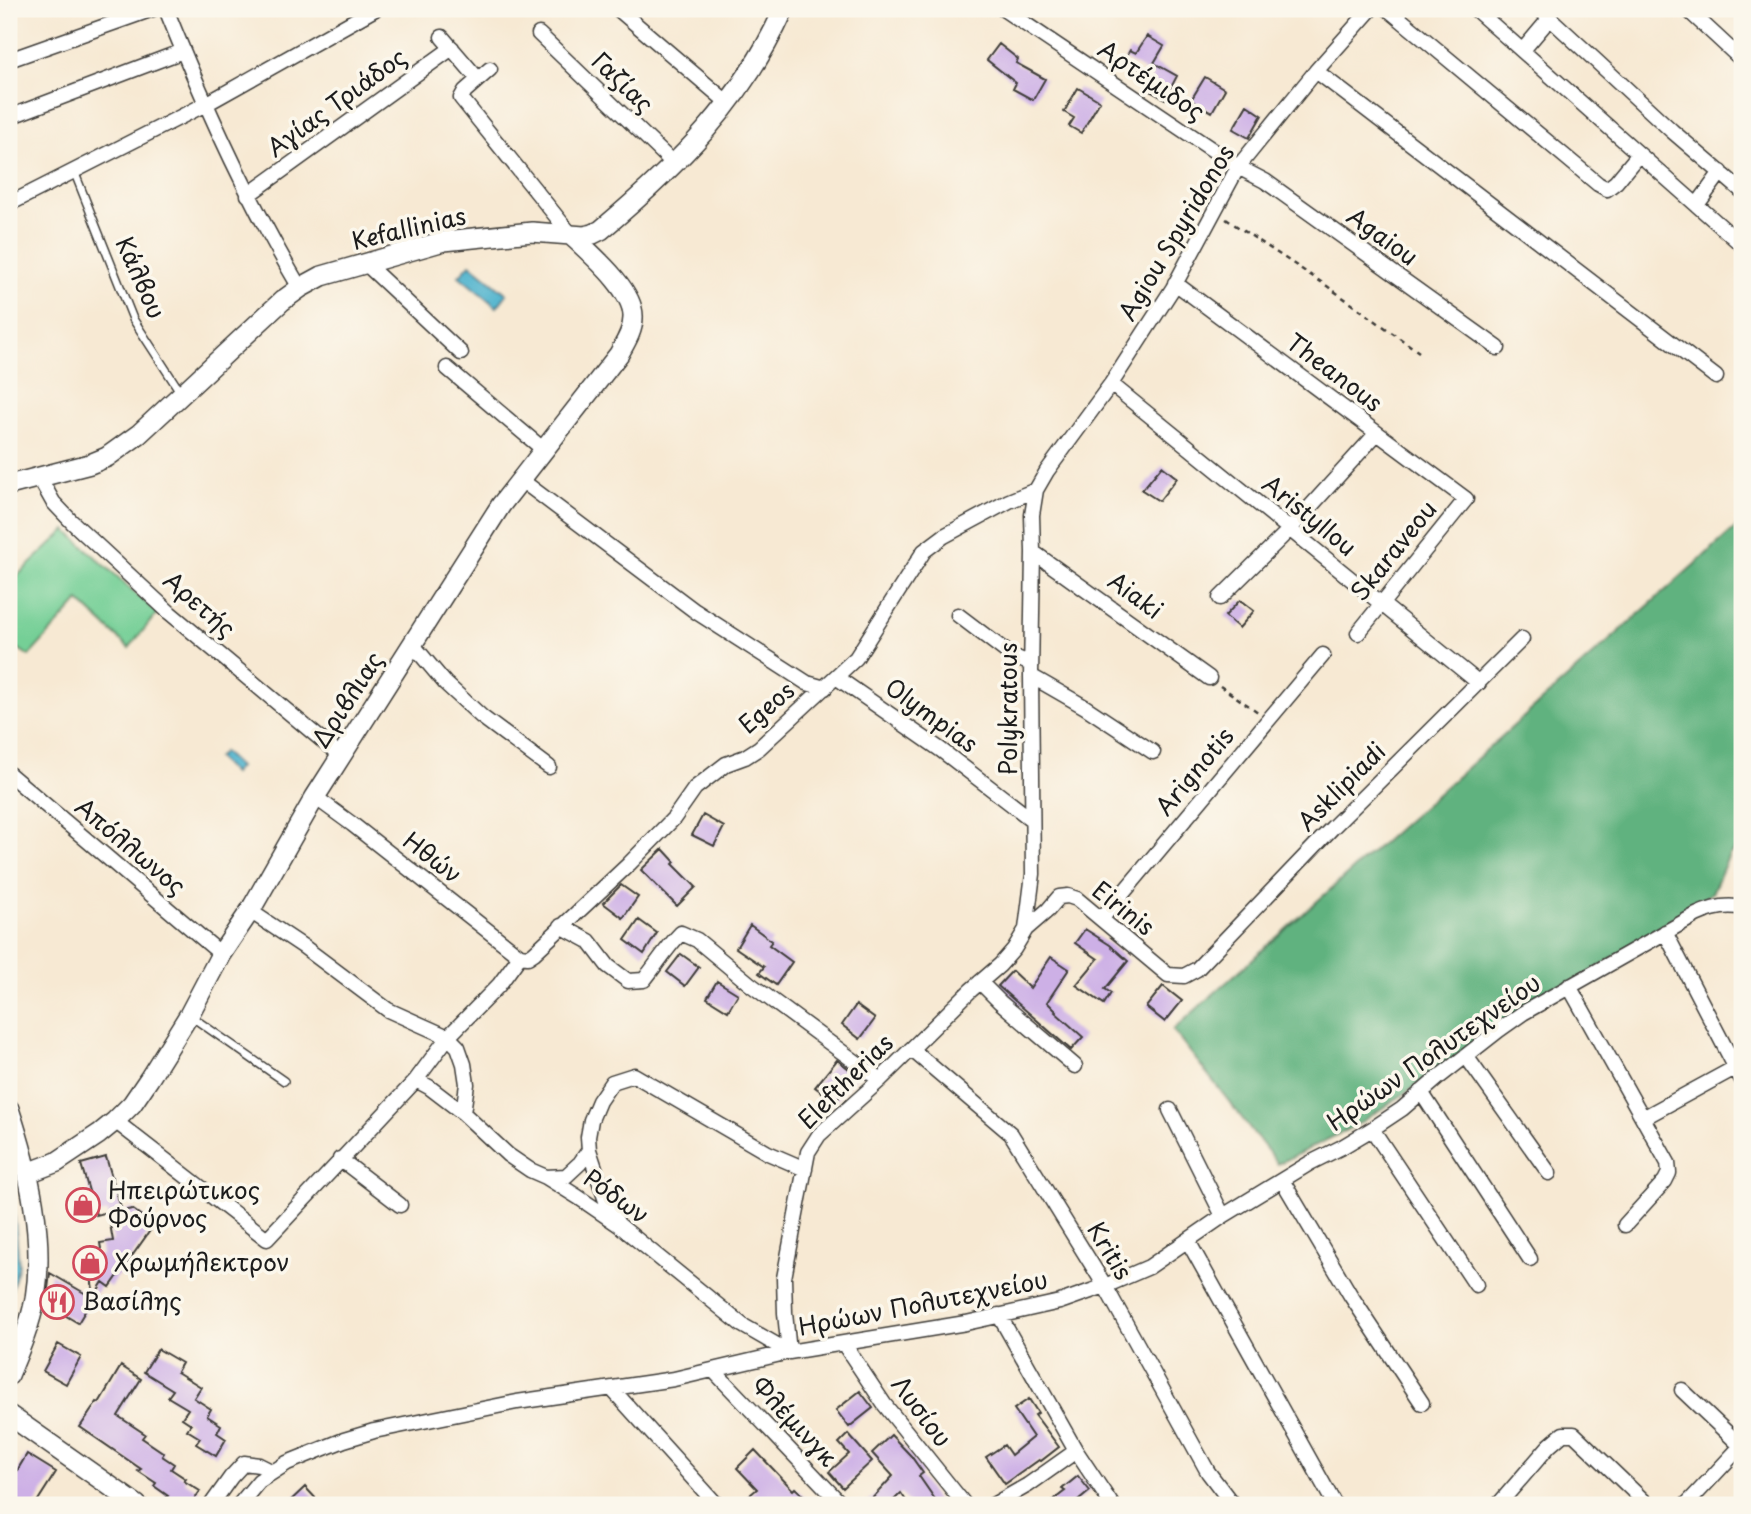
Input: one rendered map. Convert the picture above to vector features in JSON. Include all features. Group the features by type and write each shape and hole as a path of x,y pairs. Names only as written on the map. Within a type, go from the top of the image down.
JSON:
{"street":[{"path":"9,60 153,9"},
{"path":"166,9 248,195 300,288"},
{"path":"9,204 206,104 375,9"},
{"path":"618,9 728,103"},
{"name":"Kefallinias","path":"9,485 107,457 139,434 259,321 300,288 322,276 444,240 532,232 572,236 593,234 601,230 702,135 761,56 784,9"},
{"name":"Αρτέμιδος","path":"1003,9 1238,167"},
{"name":"Agiou Spyridonos","path":"1036,490 1111,384 1175,282 1238,167 1316,71 1371,9"},
{"path":"1388,9 1598,184 1607,188 1616,182 1639,154"},
{"path":"1475,9 1742,245"},
{"path":"1688,9 1742,60"},
{"path":"1523,50 1545,13 1672,131 1742,191"},
{"name":"Γαζίας","path":"538,34 674,164"},
{"name":"Αγίας Τριάδος","path":"248,195 447,43 478,79"},
{"path":"9,117 183,51"},
{"path":"490,69 465,90 461,98 572,236"},
{"path":"1316,71 1716,377"},
{"name":"Αgaiou","path":"1238,167 1265,181 1498,348"},
{"path":"1697,205 1721,172"},
{"name":"Δριβλιας","path":"28,1173 57,1163 99,1134 132,1104 189,1014 221,954 250,911 315,797 501,505 619,354 629,336 634,319 628,295 572,236"},
{"path":"365,263 461,353"},
{"name":"Theanous","path":"1175,282 1466,499"},
{"path":"447,368 544,450"},
{"name":"Aristyllou","path":"1111,384 1479,683"},
{"path":"1220,597 1290,529 1377,433"},
{"name":"Αρετής","path":"39,477 52,502 72,522 170,612 341,755"},
{"path":"520,481 695,611 807,683 825,688"},
{"name":"Polykratous","path":"1026,929 1032,874 1032,515 1036,490"},
{"name":"Egeos","path":"520,956 528,957 534,953 629,864 674,818 695,788 726,764 759,748 863,650 924,551 944,536 1009,501 1036,490"},
{"name":"Skaraveou","path":"1358,633 1466,499"},
{"name":"Aiaki","path":"1033,552 1209,678"},
{"path":"958,615 1031,670 1153,752"},
{"name":"Asklipiadi","path":"1197,969 1332,828 1522,639"},
{"path":"413,645 446,683 482,718 549,767"},
{"name":"Arignotis","path":"1102,918 1323,655"},
{"name":"Olympias","path":"836,677 941,750 1032,820"},
{"name":"Απόλλωνος","path":"9,774 221,954"},
{"name":"Ηθών","path":"315,797 520,956"},
{"name":"Eirinis","path":"1026,929 1059,897 1068,896 1077,899 1102,918 1168,975 1184,976 1197,969"},
{"name":"Ηρώων Πολυτεχνείου","path":"239,1505 258,1481 287,1463 374,1431 517,1402 674,1379 789,1352 966,1324 1060,1302 1105,1286 1149,1267 1223,1216 1372,1129 1402,1109 1522,1013 1711,908 1739,904"},
{"path":"250,911 304,947 388,1010 448,1037 458,1047 464,1064 467,1084 463,1114"},
{"path":"561,926 589,941 608,966 628,981 644,979 681,933 696,940 750,984 880,1080"},
{"name":"Eleftherias","path":"789,1352 784,1278 808,1152 819,1135 1000,965 1026,929"},
{"path":"1643,1118 1740,1071 1665,932"},
{"path":"115,1121 267,1239 416,1080 448,1037 499,985 520,956"},
{"path":"980,982 1075,1066"},
{"path":"1569,986 1668,1163 1669,1173 1665,1181 1625,1225"},
{"name":"Kritis","path":"911,1049 1011,1134 1105,1286 1208,1472 1233,1505"},
{"path":"1466,1056 1549,1173"},
{"path":"619,1226 606,1201 589,1150 588,1137 599,1101 611,1082 634,1075 768,1153 805,1170"},
{"name":"Ρόδων","path":"416,1080 429,1087 530,1170 546,1177 619,1226 742,1325 789,1352"},
{"path":"1421,1092 1530,1259"},
{"path":"9,1109 28,1173 37,1248 36,1288 30,1318 9,1375"},
{"path":"1170,1110 1223,1216"},
{"path":"1372,1129 1476,1285"},
{"path":"546,1177 566,1176 589,1150"},
{"path":"340,1159 400,1205"},
{"path":"1282,1180 1351,1296 1422,1403"},
{"path":"1188,1241 1335,1505"},
{"path":"999,1315 1076,1451 1112,1505"},
{"name":"Λυσίου","path":"844,1344 884,1404 965,1505"},
{"name":"Φλέμινγκ","path":"713,1370 842,1505"},
{"path":"612,1389 717,1505"},
{"path":"1682,1390 1742,1446 1686,1505"},
{"path":"9,1415 137,1505"},
{"path":"1498,1505 1549,1446 1563,1434 1574,1434 1648,1505"},
{"path":"993,1505 1028,1485 1076,1451"},
{"path":"211,1505 244,1463 259,1465 272,1472"}],"lane":[{"name":"Κάλβου","path":"74,171 134,319 181,394"},
{"path":"189,1014 284,1081"}],"path":[{"path":"1215,212 1327,286 1419,352"},
{"path":"1209,678 1268,720"}],"green space":[{"path":"1742,522 1742,843 1729,855 1712,893 1355,1126 1278,1164 1173,1030"},
{"path":"66,530 157,613 129,648 79,601 29,656 9,642 9,572 14,579"}],"water":[{"path":"470,264 507,294 497,307 459,276"},
{"path":"223,752 239,767 233,774 217,758"},
{"path":"9,1169 19,1265 9,1298"}],"building":[{"path":"1147,36 1164,46 1154,63 1177,76 1165,99 1146,89 1153,76 1125,59 1130,50 1136,53"},
{"path":"999,44 1018,59 1016,63 1045,79 1033,100 1013,89 1016,83 987,60"},
{"path":"1205,77 1225,89 1212,112 1191,100"},
{"path":"1078,88 1100,101 1081,133 1069,126 1074,118 1064,112"},
{"path":"1247,105 1262,115 1249,138 1233,129"},
{"path":"1162,466 1177,478 1159,501 1142,490"},
{"path":"1240,600 1254,611 1239,628 1225,616"},
{"path":"703,815 724,827 714,846 692,835"},
{"path":"663,849 675,862 673,864 696,887 677,906 641,870"},
{"path":"621,885 638,897 623,918 603,903"},
{"path":"639,920 657,933 644,954 625,940"},
{"path":"750,925 772,941 769,945 792,962 776,985 759,973 764,967 736,948"},
{"path":"1085,929 1128,961 1105,989 1111,993 1104,1004 1076,985 1098,959 1075,943"},
{"path":"681,954 699,967 685,986 667,972"},
{"path":"1051,957 1069,969 1047,1002 1083,1037 1071,1050 998,986 1012,971 1030,988"},
{"path":"717,981 738,994 728,1011 707,998"},
{"path":"1163,986 1182,1001 1165,1022 1146,1007"},
{"path":"856,1005 875,1019 860,1039 842,1025"},
{"path":"837,1060 857,1075 835,1102 815,1087"},
{"path":"106,1157 122,1211 132,1209 154,1225 110,1287 103,1282 94,1296 88,1258 102,1255 100,1243 113,1241 108,1212 96,1215 81,1164"},
{"path":"50,1273 93,1298 78,1323 46,1304"},
{"path":"58,1344 81,1357 66,1384 43,1371"},
{"path":"158,1349 182,1363 177,1372 201,1387 194,1398 211,1409 207,1416 221,1425 217,1433 226,1439 216,1456 196,1444 200,1438 187,1430 191,1424 182,1418 188,1409 168,1397 173,1390 144,1372"},
{"path":"121,1366 141,1379 118,1416 145,1434 142,1438 164,1453 162,1456 174,1464 171,1469 200,1491 191,1505 177,1505 166,1498 168,1496 154,1486 156,1483 138,1471 141,1469 80,1427 97,1402 99,1403"},
{"path":"860,1391 873,1408 849,1427 836,1410"},
{"path":"1029,1399 1038,1413 1035,1415 1059,1447 1005,1484 986,1457 1004,1445 1011,1455 1033,1437 1014,1409"},
{"path":"848,1434 872,1461 843,1488 829,1472 849,1454 839,1443"},
{"path":"891,1435 923,1473 919,1476 939,1505 909,1505 901,1493 889,1505 866,1505 893,1476 872,1453"},
{"path":"755,1450 793,1490 795,1488 814,1505 738,1505 757,1489 737,1468"},
{"path":"27,1454 56,1472 35,1505 9,1505 9,1484"},
{"path":"1078,1476 1090,1491 1073,1505 1047,1505 1065,1491 1062,1489"},
{"path":"305,1487 322,1505 286,1505"}],"place":[{"name":"Ηπειρώτικος Φούρνος","path":"83,1205"},
{"name":"Χρωμήλεκτρον","path":"90,1263"},
{"name":"Βασίλης","path":"57,1302"}]}
